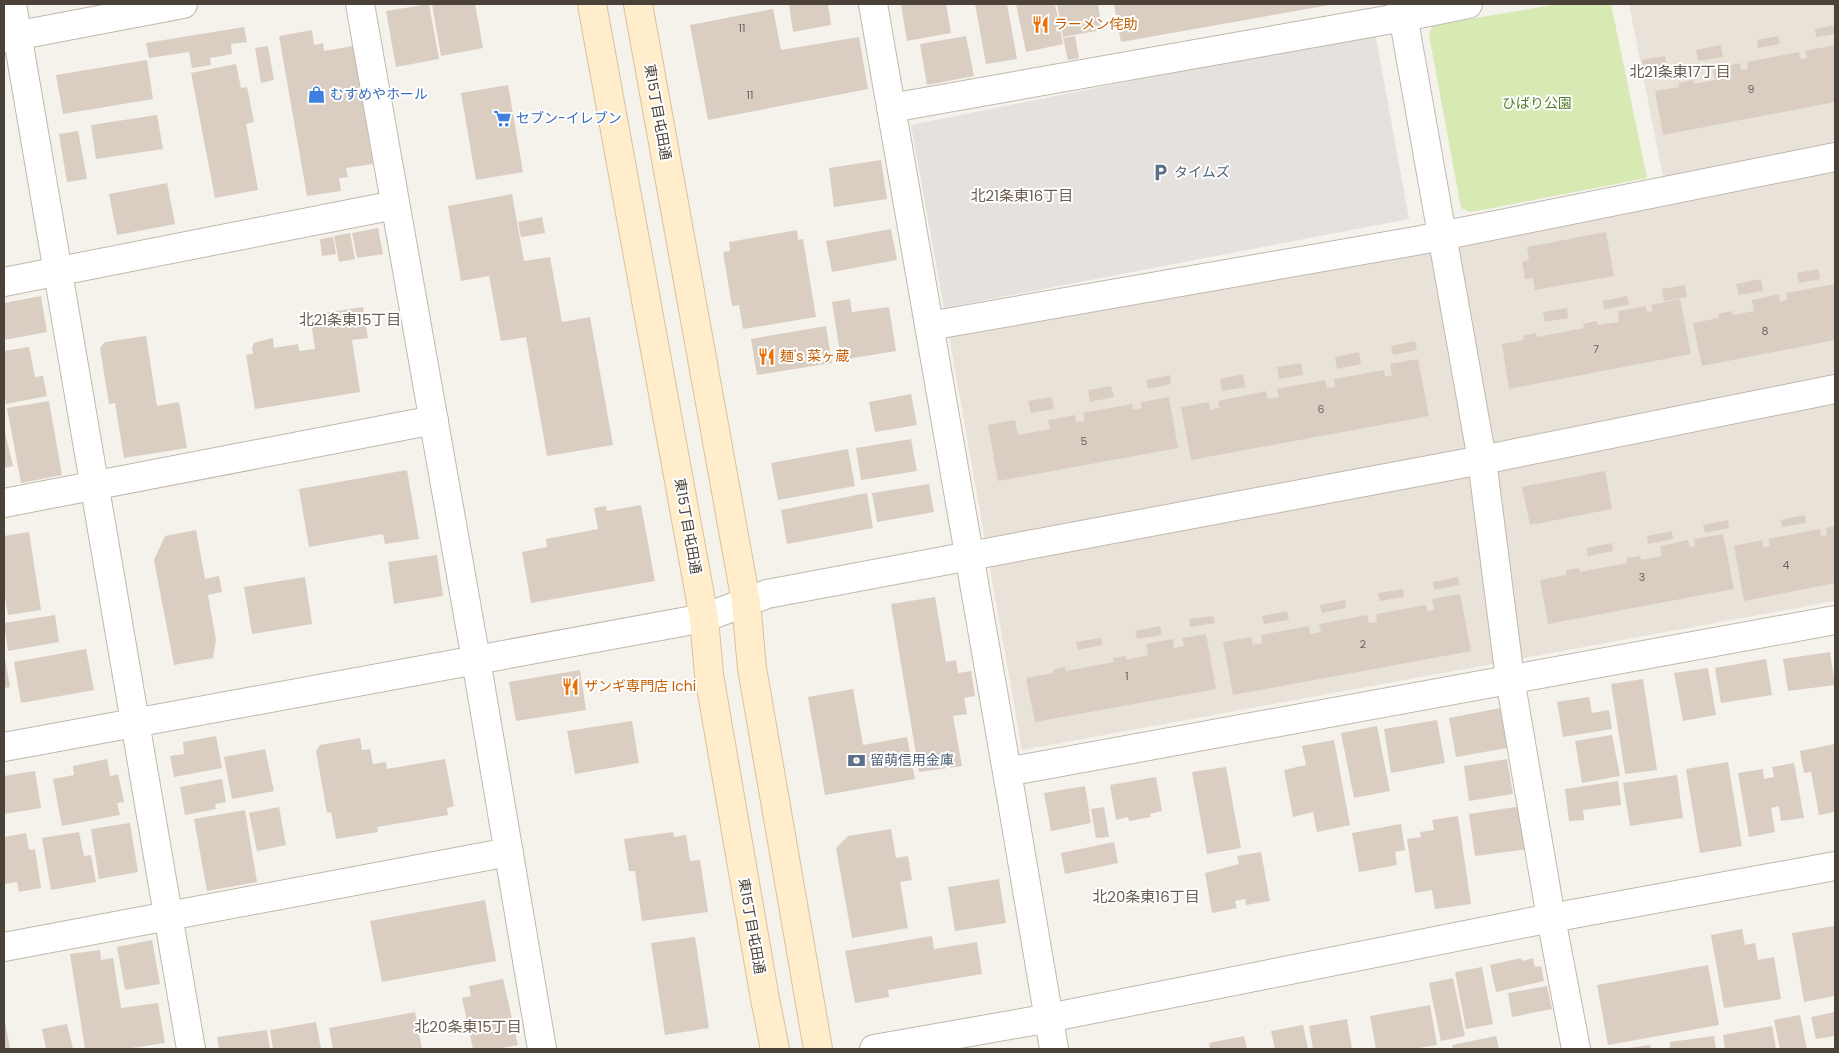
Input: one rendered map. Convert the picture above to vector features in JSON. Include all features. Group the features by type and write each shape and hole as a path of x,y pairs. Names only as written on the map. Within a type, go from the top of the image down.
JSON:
{"street":[{"path":"12,4 10,37 58,271 192,1049"},
{"path":"10,37 183,4"},
{"path":"360,4 476,659 542,1049"},
{"name":"東15丁目屯田通","path":"592,4 704,618 709,675 764,999 775,1049"},
{"name":"東15丁目屯田通","path":"638,4 746,602 752,668 818,1049"},
{"path":"873,4 1054,1049"},
{"path":"891,108 1403,10 1468,4"},
{"path":"1403,10 1482,460 1510,679 1551,918 1576,1049"},
{"path":"928,326 1412,242 1835,158"},
{"path":"4,282 395,205"},
{"path":"4,747 704,618 767,594 1482,460 1835,389"},
{"path":"4,503 434,420"},
{"path":"1007,772 1835,620"},
{"path":"4,947 509,852"},
{"path":"874,1049 1048,1018 1551,918 1835,866"}],"shaded area":[{"path":"1629,4 1835,4 1835,601 1022,750 949,336 1668,202"},
{"name":"タイムズ","path":"1375,32 1409,219 944,308 911,125"}],"green space":[{"name":"ひばり公園","path":"1559,4 1611,4 1647,178 1471,212 1461,208 1429,35 1433,25"}],"building":[{"path":"429,4 439,59 396,67 386,11"},
{"path":"432,4 475,4 483,48 441,56"},
{"path":"789,4 828,4 831,25 793,32"},
{"path":"901,4 946,4 951,33 907,41"},
{"path":"975,4 1007,4 1017,59 986,64"},
{"name":"ラーメン侘助","path":"1016,4 1055,4 1063,44 1026,52"},
{"path":"1057,4 1098,4 1102,30 1063,37"},
{"path":"1114,4 1330,4 1330,5 1121,42"},
{"path":"773,9 781,50 859,37 868,89 708,120 690,25"},
{"path":"1835,25 1835,34 1816,37 1815,29"},
{"path":"244,27 247,42 231,44 232,54 210,58 211,65 192,68 189,52 149,58 146,43"},
{"path":"312,30 314,45 323,43 324,51 353,46 373,164 346,168 348,177 339,178 341,191 307,196 279,36"},
{"path":"966,36 974,76 927,85 920,44"},
{"path":"1075,36 1079,58 1068,60 1063,38"},
{"path":"1778,36 1780,44 1758,48 1757,40"},
{"path":"1721,45 1723,57 1698,61 1696,50"},
{"path":"1835,45 1835,102 1663,135 1655,91 1679,87 1679,83 1693,80 1694,84 1715,80 1713,69 1740,63 1741,70 1748,69 1747,62 1799,52 1800,59 1807,58 1805,51"},
{"path":"268,46 274,80 261,83 255,48"},
{"path":"1665,56 1667,66 1644,71 1642,60"},
{"path":"147,60 153,99 63,114 56,75"},
{"path":"236,64 241,88 247,87 254,122 246,124 258,190 215,198 191,73"},
{"path":"508,85 523,172 476,180 461,93"},
{"path":"157,115 163,149 96,159 91,125"},
{"path":"78,131 87,179 67,182 59,134"},
{"path":"881,160 887,199 834,207 829,168"},
{"path":"167,183 175,224 117,235 109,194"},
{"path":"512,194 524,261 550,257 562,322 590,317 613,445 547,456 526,337 501,341 489,276 461,281 448,206"},
{"path":"542,217 545,233 521,237 518,222"},
{"path":"378,228 383,254 357,258 352,233"},
{"path":"891,229 897,260 832,272 826,241"},
{"path":"797,230 798,240 803,239 816,317 743,329 739,305 732,306 723,252 730,251 729,242"},
{"path":"1606,232 1614,276 1535,290 1533,278 1525,279 1522,262 1529,260 1527,247"},
{"path":"350,233 355,259 339,262 334,236"},
{"path":"333,237 336,254 322,256 320,239"},
{"path":"1818,269 1820,279 1799,283 1797,273"},
{"path":"1761,279 1763,291 1739,295 1736,284"},
{"path":"1835,284 1835,340 1702,366 1693,323 1719,318 1718,314 1732,311 1733,315 1754,311 1752,300 1779,294 1780,301 1787,300 1786,293"},
{"path":"1685,285 1687,297 1664,301 1662,289"},
{"path":"41,296 47,332 4,340 4,303"},
{"path":"1627,296 1629,305 1604,309 1603,301"},
{"path":"850,299 852,312 889,307 896,351 841,360 832,302"},
{"path":"1680,299 1691,354 1509,389 1502,344 1524,340 1523,336 1536,333 1537,337 1584,328 1583,324 1597,321 1598,325 1619,322 1618,311 1646,306 1647,312 1653,311 1651,305"},
{"path":"363,307 368,338 352,340 360,392 255,409 246,355 253,354 252,348 254,343 273,338 274,348 298,344 299,351 315,349 310,315"},
{"path":"1567,308 1568,318 1545,322 1543,312"},
{"path":"826,326 832,363 757,375 751,339"},
{"path":"146,336 157,406 179,402 187,448 124,458 115,403 109,404 100,348 105,342"},
{"path":"1415,341 1417,350 1393,355 1391,346"},
{"path":"29,347 35,377 43,376 47,396 6,404 4,351"},
{"path":"1359,352 1361,364 1337,369 1335,357"},
{"path":"1418,359 1429,416 1191,460 1181,407 1209,402 1210,410 1220,408 1218,401 1266,391 1268,399 1279,397 1277,389 1325,380 1327,388 1335,387 1334,379 1384,370 1385,377 1392,375 1390,364"},
{"path":"1301,363 1303,375 1279,379 1277,367"},
{"path":"1243,374 1245,387 1222,391 1220,379"},
{"path":"1170,375 1171,384 1148,389 1146,380"},
{"path":"1111,386 1114,397 1090,402 1088,390"},
{"path":"911,394 917,425 875,432 869,402"},
{"path":"1052,397 1054,409 1031,413 1028,401"},
{"path":"1169,397 1178,448 998,481 988,425 1015,420 1018,435 1050,429 1048,420 1075,415 1076,422 1085,421 1083,413 1132,404 1133,410 1142,408 1141,402"},
{"path":"49,401 62,475 21,483 7,408"},
{"path":"4,428 13,466 4,468"},
{"path":"911,439 917,471 861,480 856,448"},
{"path":"848,449 855,486 778,500 771,463"},
{"path":"407,470 419,539 385,544 383,534 309,547 299,489"},
{"path":"1605,471 1612,509 1530,525 1522,487"},
{"path":"929,484 934,512 877,522 872,493"},
{"path":"867,493 873,528 787,544 781,510"},
{"path":"641,505 655,581 531,603 522,552 547,547 546,539 598,529 594,508 606,506 607,511"},
{"path":"1805,515 1806,523 1782,527 1780,520"},
{"path":"1728,520 1729,528 1705,533 1703,525"},
{"path":"1835,526 1835,583 1744,601 1734,546 1762,540 1763,547 1770,546 1768,539 1820,529 1821,536 1827,535 1826,528"},
{"path":"196,530 205,579 219,576 222,592 208,595 216,640 213,658 174,665 154,560 165,536"},
{"path":"1672,531 1673,539 1648,544 1647,536"},
{"path":"29,532 41,610 8,615 4,591 4,536"},
{"path":"1723,534 1734,589 1548,624 1540,580 1566,575 1566,570 1579,568 1580,572 1627,563 1626,558 1640,556 1641,560 1662,556 1660,546 1688,540 1690,547 1695,546 1694,539"},
{"path":"1612,543 1613,551 1588,556 1587,548"},
{"path":"437,555 443,596 394,604 388,562"},
{"path":"305,577 312,624 252,634 244,587"},
{"path":"1458,577 1459,585 1434,590 1433,582"},
{"path":"1403,589 1404,597 1380,601 1378,593"},
{"path":"1460,594 1471,651 1233,695 1223,642 1251,637 1253,645 1262,643 1261,635 1309,626 1310,634 1321,632 1319,624 1367,615 1369,623 1377,622 1376,614 1426,605 1427,611 1434,610 1432,599"},
{"path":"935,597 946,662 956,660 958,673 971,671 975,696 964,698 967,714 953,716 962,766 919,772 891,604"},
{"path":"1345,600 1346,608 1322,613 1320,605"},
{"path":"1287,611 1289,620 1264,624 1262,616"},
{"path":"55,615 59,642 8,651 4,623"},
{"path":"1213,616 1215,623 1190,627 1189,619"},
{"path":"1160,626 1162,635 1137,639 1135,631"},
{"path":"1206,634 1216,689 1035,722 1026,678 1054,673 1053,670 1065,667 1066,671 1114,662 1113,658 1126,656 1126,660 1148,655 1146,644 1173,639 1174,648 1184,646 1182,638"},
{"path":"1101,638 1102,645 1078,650 1076,642"},
{"path":"86,649 94,690 21,703 14,662"},
{"path":"1830,652 1835,685 1788,691 1783,659"},
{"path":"4,653 10,687 4,688"},
{"path":"1766,659 1772,695 1721,703 1715,668"},
{"path":"1708,668 1716,715 1683,721 1674,673"},
{"path":"580,670 586,710 516,721 509,682"},
{"path":"1643,679 1657,770 1625,774 1611,684"},
{"path":"853,689 863,745 907,737 915,779 825,795 808,697"},
{"path":"1589,697 1592,713 1609,710 1612,729 1563,737 1557,702"},
{"path":"1500,708 1507,748 1456,757 1449,718"},
{"path":"1437,720 1445,763 1391,773 1384,729"},
{"path":"632,721 639,763 575,774 567,731"},
{"path":"1377,726 1390,791 1354,798 1341,733"},
{"path":"1612,735 1620,776 1582,783 1575,741"},
{"path":"216,736 222,768 174,777 170,756 184,754 183,742"},
{"path":"360,738 362,750 370,749 373,764 386,762 387,769 445,759 454,806 447,808 448,815 377,827 378,832 336,839 331,812 327,813 316,751 320,745"},
{"path":"1334,740 1350,825 1317,832 1313,812 1293,817 1284,770 1306,765 1302,746"},
{"path":"1835,744 1835,812 1819,815 1811,772 1804,773 1800,751"},
{"path":"265,749 274,791 232,799 224,757"},
{"path":"107,759 110,776 118,774 124,802 117,803 120,815 62,826 53,779 74,775 73,766"},
{"path":"1507,759 1513,794 1469,801 1464,766"},
{"path":"1728,762 1742,846 1700,853 1686,769"},
{"path":"1794,763 1804,818 1781,821 1779,806 1771,808 1775,832 1749,837 1738,773 1763,769 1764,779 1774,777 1772,767"},
{"path":"1226,767 1241,848 1207,854 1192,772"},
{"path":"35,771 41,808 4,814 4,776"},
{"path":"1677,775 1683,818 1630,826 1623,783"},
{"path":"1156,777 1162,811 1150,814 1151,817 1129,821 1128,817 1116,820 1110,785"},
{"path":"222,779 226,802 215,804 216,809 185,815 180,787"},
{"path":"1618,781 1621,805 1583,810 1584,820 1569,821 1565,789"},
{"path":"1085,786 1091,823 1051,831 1044,793"},
{"path":"1522,806 1528,849 1475,856 1469,814"},
{"path":"279,807 286,845 257,851 249,813"},
{"path":"1104,807 1109,837 1096,838 1091,809"},
{"path":"245,810 257,882 207,891 194,819"},
{"path":"1458,816 1471,904 1435,909 1432,890 1415,893 1407,839 1421,837 1420,832 1434,830 1432,820"},
{"path":"130,823 138,872 99,879 91,829"},
{"path":"1401,824 1405,850 1395,852 1397,865 1359,872 1352,833"},
{"path":"891,829 896,858 908,856 912,880 900,882 908,928 852,938 836,848 848,836"},
{"path":"79,832 84,856 91,855 96,882 51,890 42,838"},
{"path":"673,832 674,837 686,835 690,861 700,860 708,912 642,921 635,871 629,871 624,839"},
{"path":"26,833 29,850 35,849 41,888 19,892 17,882 4,884 4,837"},
{"path":"1114,842 1118,863 1065,874 1061,853"},
{"path":"1261,852 1270,901 1246,905 1245,899 1235,901 1237,908 1212,913 1205,873 1239,864 1237,856"},
{"path":"999,879 1006,923 955,931 948,887"},
{"path":"485,900 496,961 382,982 370,921"},
{"path":"1834,926 1835,996 1804,1002 1792,933"},
{"path":"1742,929 1745,945 1755,943 1758,960 1774,957 1781,999 1724,1008 1711,935"},
{"path":"932,936 934,949 977,942 982,974 888,990 889,997 855,1003 845,951"},
{"path":"695,937 709,1028 665,1035 651,943"},
{"path":"152,940 160,984 125,990 117,947"},
{"path":"100,950 101,960 113,958 121,1008 158,1003 165,1043 125,1049 85,1049 70,954"},
{"path":"1521,958 1522,961 1533,958 1535,967 1541,966 1544,981 1496,992 1490,965"},
{"path":"1708,965 1719,1025 1608,1045 1597,985"},
{"path":"1482,967 1493,1024 1466,1029 1455,972"},
{"path":"1453,978 1465,1036 1441,1041 1429,983"},
{"path":"503,979 518,1045 498,1049 473,1049 462,998 471,996 469,986"},
{"path":"1547,986 1552,1009 1512,1017 1508,993"},
{"path":"1430,1005 1437,1045 1413,1049 1376,1049 1370,1016"},
{"path":"415,1012 422,1049 333,1049 329,1028"},
{"path":"1835,1012 1835,1036 1816,1039 1811,1017"},
{"path":"1800,1015 1807,1049 1780,1049 1774,1020"},
{"path":"4,1016 10,1048 4,1049"},
{"path":"1347,1019 1352,1049 1313,1049 1309,1026"},
{"path":"316,1022 321,1049 273,1049 270,1030"},
{"path":"67,1024 73,1049 46,1049 42,1029"},
{"path":"1303,1025 1308,1049 1275,1049 1271,1031"},
{"path":"1772,1026 1776,1049 1725,1049 1723,1035"},
{"path":"267,1030 270,1049 219,1049 217,1037"},
{"path":"1244,1036 1247,1049 1210,1049 1209,1043"},
{"path":"1496,1036 1499,1049 1453,1049 1452,1045"},
{"path":"1714,1036 1716,1049 1670,1049 1670,1042"},
{"path":"1650,1045 1651,1049 1629,1049 1629,1048"}],"place":[{"name":"ラーメン侘助","path":"1040,24"},
{"name":"むすめやホール","path":"316,94"},
{"name":"セブン-イレブン","path":"502,118"},
{"name":"タイムズ","path":"1160,172"},
{"name":"麺's 菜ヶ蔵","path":"766,356"},
{"name":"ザンギ専門店 Ichi","path":"570,686"},
{"name":"留萌信用金庫","path":"856,760"}],"district":[{"name":"北21条東17丁目","path":"1680,71"},
{"name":"北21条東16丁目","path":"1022,195"},
{"name":"北21条東15丁目","path":"350,319"},
{"name":"北20条東16丁目","path":"1146,896"},
{"name":"北20条東15丁目","path":"468,1026"}]}
